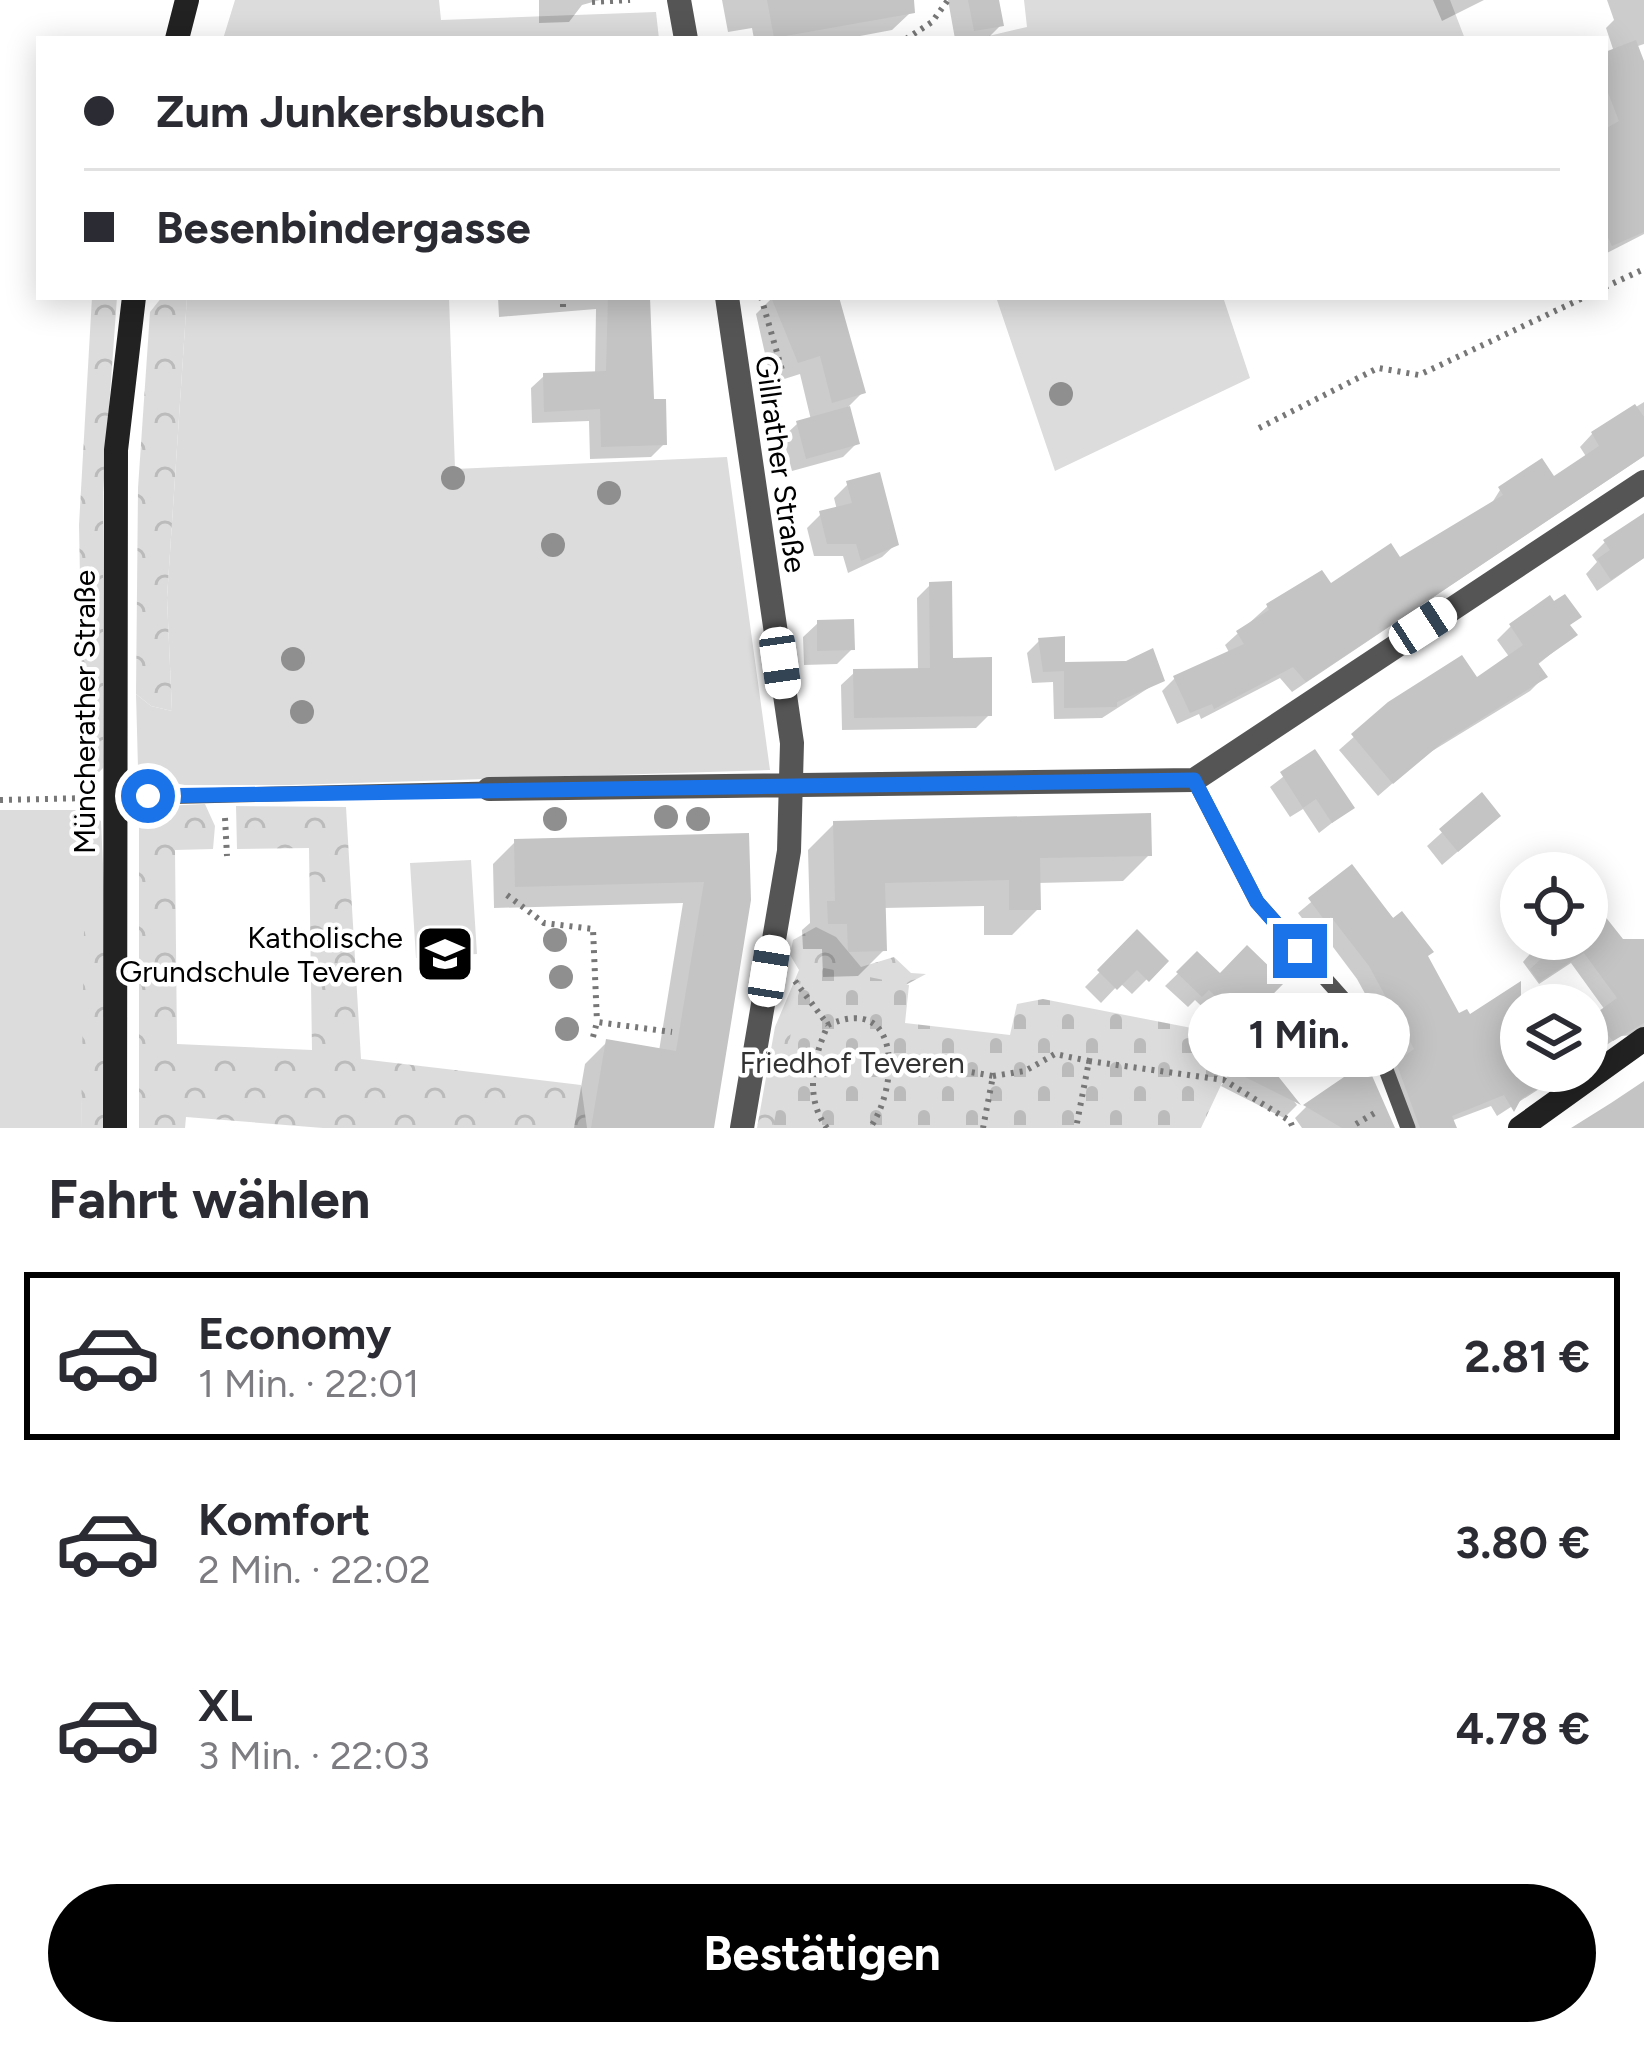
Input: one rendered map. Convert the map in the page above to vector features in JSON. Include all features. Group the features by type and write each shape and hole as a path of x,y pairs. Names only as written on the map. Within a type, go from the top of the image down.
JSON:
{"street":[{"path":"178,36 187,0"},
{"path":"680,0 686,36"},
{"name":"Müncherather Straße","path":"115,1128 116,450 134,300"},
{"name":"Gillrather Straße","path":"727,300 793,743 793,782"},
{"path":"489,788 1194,780 1644,482"},
{"path":"742,1128 789,851 793,782"},
{"path":"1520,1128 1641,1049"}],"lane":[{"path":"1194,780 1257,902 1371,1030 1408,1128"},
{"path":"112,798 489,788"}],"path":[{"path":"592,2 631,0"},
{"path":"911,36 932,22 948,0"},
{"path":"1608,286 1644,269"},
{"path":"740,391 782,370 762,300"},
{"path":"1258,428 1378,368 1419,375 1579,300"},
{"path":"224,794 226,856"},
{"path":"0,800 112,798"},
{"path":"507,896 544,923 593,929 597,1022 593,1037"},
{"path":"769,971 798,982 829,1025"},
{"path":"829,1025 863,1019 877,1030 892,1058 890,1088 870,1128"},
{"path":"597,1022 672,1032"},
{"path":"827,1128 815,1111 813,1083 829,1025"},
{"path":"892,1058 993,1076 1025,1071 1055,1054 1224,1080 1293,1128"},
{"path":"1076,1128 1089,1061"},
{"path":"983,1128 993,1076"}],"green space":[{"path":"235,0 439,0 441,20 656,12 659,36 224,36"},
{"path":"1024,0 1450,0 1464,36 989,36 1027,27"},
{"path":"92,300 117,300 103,492 103,768 84,788 79,525"},
{"path":"160,300 187,300 167,598 172,711 151,706 136,694 138,488 150,312"},
{"path":"187,300 449,300 455,469 727,457 770,770 290,785 185,785 144,778 138,768 136,694 151,706 172,711 167,598"},
{"path":"997,300 1224,300 1250,378 1055,471"},
{"path":"205,804 215,826 213,849 175,850 177,1044 312,1050 309,848 237,849 236,806 346,807 361,1059 581,1085 587,1128 323,1128 186,1117 185,1128 139,1128 139,822 163,806"},
{"path":"0,810 82,810 101,821 107,955 83,1067 81,1128 0,1128"},
{"path":"471,860 477,954 416,958 410,863"},
{"path":"816,927 836,937 861,967 894,957 911,973 926,974 900,988 814,1128 757,1128 775,1027 799,970 790,955 793,940"},
{"path":"84,930 105,941 105,1128 81,1128"},
{"name":"Friedhof Teveren","path":"804,964 909,985 905,1023 1010,1035 1017,1004 1043,999 1243,1038 1201,1128 773,1128"}],"building":[{"path":"767,0 914,0 915,13 774,36"},
{"path":"968,0 999,0 1004,26 974,31"},
{"path":"1636,40 1644,61 1644,232 1612,246 1608,237 1608,127 1619,121 1608,93 1608,51"},
{"path":"608,300 650,300 654,399 666,399 667,445 601,447 600,409 544,412 543,373 606,371"},
{"path":"772,300 840,300 866,393 832,403 820,356 798,363"},
{"path":"1635,404 1644,417 1644,456 1306,682 1293,667 1214,709 1212,704 1190,713 1173,676 1244,644 1236,631 1269,610 1266,604 1322,570 1331,583 1391,543 1400,557 1503,495 1498,487 1542,458 1554,476 1599,446 1591,432"},
{"path":"850,406 860,444 806,459 796,421"},
{"path":"880,472 899,545 861,561 856,544 827,544 819,511 852,503 846,481"},
{"path":"1644,513 1644,558 1611,580 1597,559 1610,550 1603,540"},
{"path":"952,581 953,658 992,657 992,716 854,718 853,669 930,668 929,582"},
{"path":"1565,594 1582,617 1570,625 1578,635 1538,663 1548,677 1442,743 1393,784 1351,734 1388,702 1462,655 1477,677 1523,645 1509,624 1550,595 1554,601"},
{"path":"854,619 855,650 817,651 817,620"},
{"path":"1065,636 1065,662 1126,661 1153,648 1165,681 1117,702 1117,707 1064,708 1064,671 1043,672 1038,638"},
{"path":"1315,749 1355,808 1332,823 1316,799 1303,808 1280,772"},
{"path":"1482,792 1501,816 1458,852 1439,829"},
{"path":"1151,813 1152,856 1040,858 1041,910 1009,910 1009,880 885,883 887,951 848,952 847,924 828,924 827,901 835,901 833,821"},
{"path":"749,833 751,900 714,1128 591,1128 606,1039 676,1051 704,882 515,887 514,839"},
{"path":"1352,864 1393,918 1402,911 1434,952 1428,956 1459,1013 1467,1009 1470,1014 1500,995 1500,1092 1532,1092 1514,1112 1504,1095 1452,1116 1457,1128 1420,1128 1396,1062 1414,1049 1369,966 1331,917 1325,921 1308,898"},
{"path":"1608,920 1623,939 1644,939 1644,1023 1613,1041 1608,1035 1608,1004 1617,998 1589,960 1608,960"},
{"path":"1137,929 1169,961 1149,982 1137,970 1117,990 1097,970"},
{"path":"1247,945 1285,982 1244,1024 1209,990 1202,997 1176,972 1197,951 1220,973"},
{"path":"1540,960 1573,960 1539,982 1530,969"},
{"path":"1249,1039 1259,1052 1301,1105 1233,1071"},
{"path":"1366,1062 1395,1128 1342,1128 1303,1105"},
{"path":"1644,1081 1644,1128 1571,1128 1611,1103"}],"place":[{"name":"Katholische Grundschule Teveren","path":"445,954"}],"route":[{"path":"148,796 793,782 1165,784 1194,780 1212,823 1257,902 1300,951"}]}
